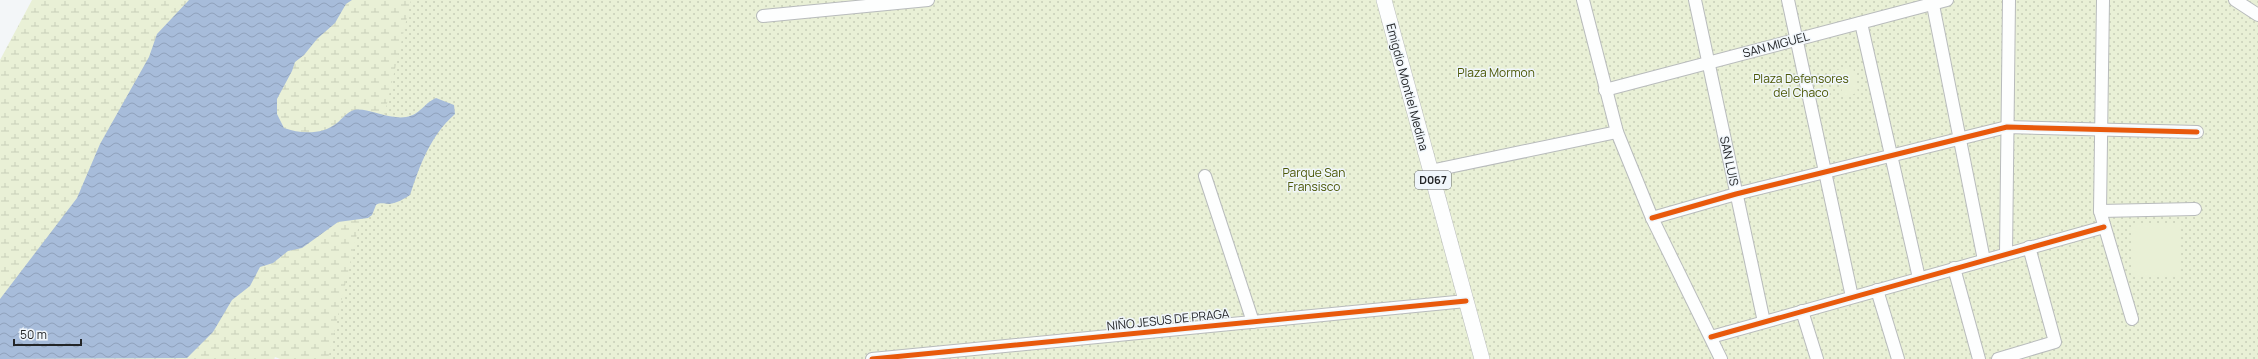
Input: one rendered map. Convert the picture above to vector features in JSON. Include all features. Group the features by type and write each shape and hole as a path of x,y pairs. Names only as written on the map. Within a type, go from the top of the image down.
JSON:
{"main road":[{"name":"Emigdio Montiel Medina","path":"1384,0 1482,359"}],"street":[{"path":"763,16 928,0"},
{"path":"1583,0 1617,132 1652,218 1722,359"},
{"name":"SAN LUIS","path":"1696,0 1764,322"},
{"path":"1788,0 1852,297"},
{"name":"SAN MIGUEL","path":"1605,90 1861,23 1932,2 1947,0"},
{"path":"2006,254 2009,0"},
{"path":"2103,0 2100,211 2132,319"},
{"path":"2235,0 2258,15"},
{"path":"1932,2 1984,260"},
{"path":"1861,23 1919,278"},
{"path":"1652,218 1736,194 2007,127 2196,132"},
{"path":"1430,171 1617,132"},
{"path":"1205,176 1253,322"},
{"path":"2100,211 2195,209"},
{"path":"1711,337 2104,226"},
{"path":"1998,359 2055,342 2029,247"},
{"path":"1954,268 1979,359"},
{"path":"1877,290 1898,359"},
{"name":"NIÑO JESUS DE PRAGA","path":"872,359 1466,301"},
{"path":"1802,311 1817,359"}],"green space":[{"path":"32,0 681,0 390,359 280,359 275,357 274,359 0,359 0,60"},
{"name":"Parque San Fransisco","path":"411,0 2258,0 2258,359 328,359"},
{"path":"1853,67 1858,93 1843,96 1837,70"},
{"path":"2132,223 2180,223 2180,275 2132,275"}],"water":[{"path":"189,0 352,0 346,4 335,23 317,39 304,55 295,62 292,71 277,99 277,114 284,128 304,132 325,130 354,110 365,110 393,117 406,117 415,114 436,98 454,105 455,114 432,141 422,162 410,195 395,203 381,203 376,205 372,215 368,218 338,222 302,248 288,251 273,263 260,267 250,286 232,300 213,332 187,358 0,359 0,299 77,198 100,144 149,57 157,34"}],"cycle path":[{"path":"1652,218 1736,194 2007,127 2197,132"},
{"path":"1711,337 2104,227"},
{"path":"872,359 1466,301"}],"park label":[{"name":"Plaza Mormon","path":"1496,73"},
{"name":"Plaza Defensores del Chaco","path":"1801,86"}]}
